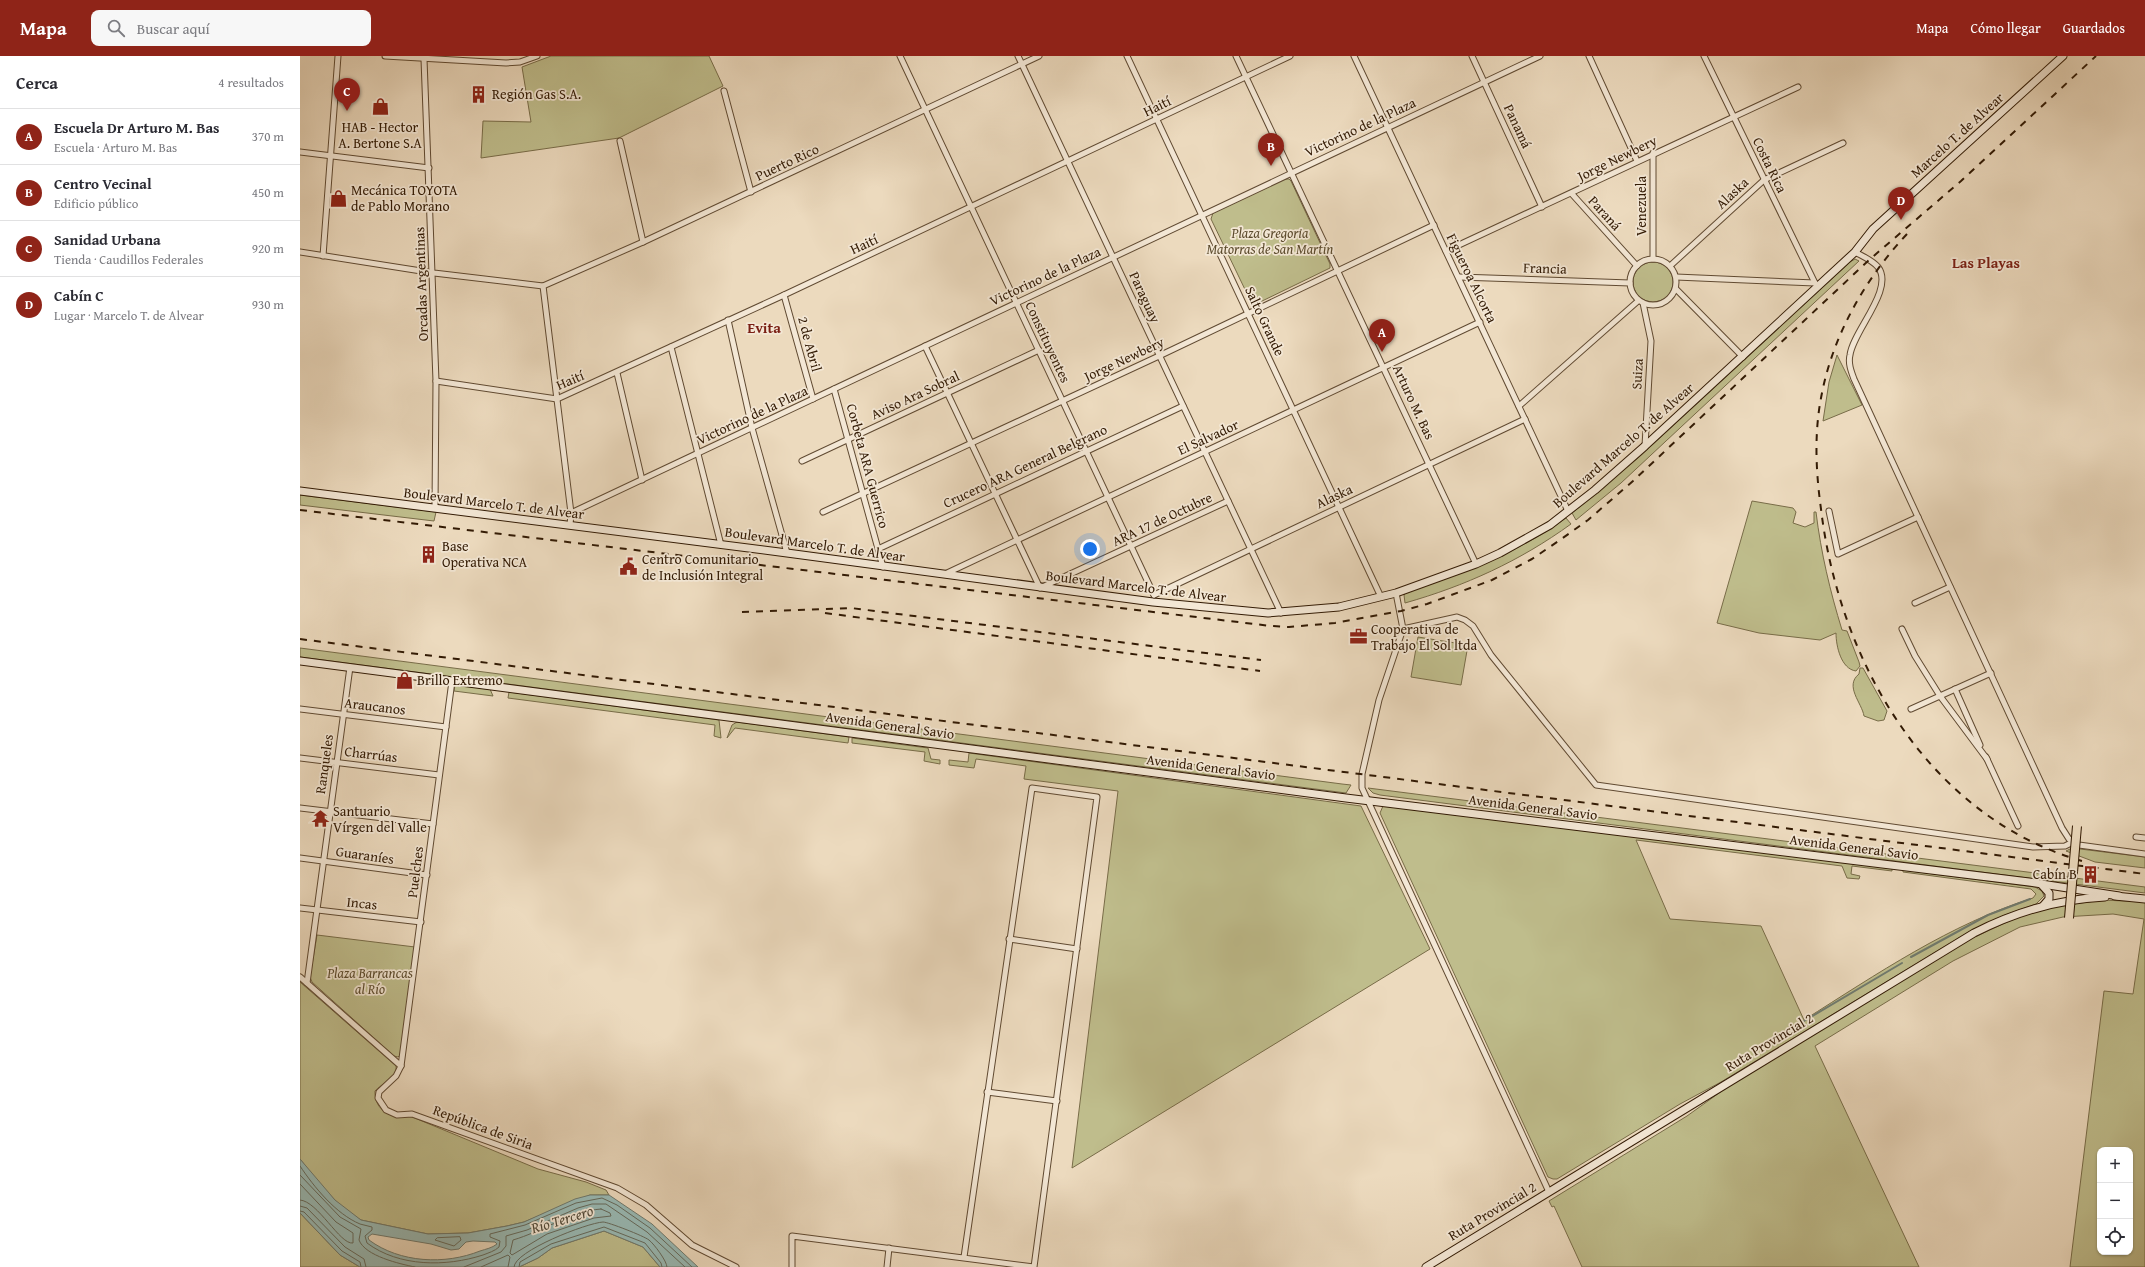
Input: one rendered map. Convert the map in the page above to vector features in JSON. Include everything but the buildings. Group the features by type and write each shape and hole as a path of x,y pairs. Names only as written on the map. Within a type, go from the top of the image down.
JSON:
{"main road":[{"name":"Marcelo T. de Alvear","path":"1854,252 1873,229 2063,56"},
{"name":"Boulevard Marcelo T. de Alvear","path":"300,491 721,544 1040,588 1153,598 1253,613 1280,613 1339,607 1382,597 1476,564 1526,540 1568,511 1645,446 1743,356 1816,285 1854,252"},
{"name":"Avenida General Savio","path":"300,661 1367,800 2039,883 2119,896"},
{"path":"2069,918 2078,826"},
{"path":"2039,883 2045,886 2049,893 2049,900 2043,906"},
{"name":"Ruta Provincial 2","path":"1426,1267 1960,941 1999,921 2043,906 2077,900 2119,896 2145,899"}],"street":[{"path":"323,256 338,56"},
{"path":"385,56 512,63 537,56"},
{"path":"511,56 512,63"},
{"name":"Constituyentes","path":"900,56 1131,546 1153,598"},
{"name":"Paraguay","path":"1018,56 1280,613"},
{"name":"Puerto Rico","path":"543,286 751,192 1039,56"},
{"name":"Salto Grande","path":"1127,56 1382,597"},
{"name":"Arturo M. Bas","path":"1236,56 1476,564"},
{"name":"Haití","path":"436,381 557,400 784,295 1290,56"},
{"name":"Figueroa Alcorta","path":"1354,56 1568,511"},
{"name":"Panamá","path":"1472,56 1542,207"},
{"name":"Victorino de la Plaza","path":"571,513 1540,56"},
{"name":"Venezuela","path":"1589,56 1637,161"},
{"name":"Costa Rica","path":"1704,56 1816,285"},
{"name":"Orcadas Argentinas","path":"424,58 434,273 436,381 434,508"},
{"name":"Jorge Newbery","path":"1446,251 1572,194 1653,153 1798,87"},
{"path":"724,91 751,192"},
{"path":"620,142 643,242"},
{"name":"Alaska","path":"1670,266 1764,180 1843,143"},
{"path":"300,152 428,168"},
{"name":"Venezuela","path":"1653,153 1653,259"},
{"name":"Paraná","path":"1572,194 1637,266"},
{"name":"Jorge Newbery","path":"823,512 1159,356 1434,225"},
{"path":"300,252 434,273 543,286 571,513 570,525"},
{"path":"1854,252 1869,260 1878,268 1882,282 1879,294 1852,348 1850,354 1850,369 2065,834 2073,842 2085,846 2145,854"},
{"path":"1653,259 1663,261 1670,266 1676,277 1676,289 1672,296 1662,304 1650,306 1641,302 1632,293 1630,283 1632,274 1637,266 1644,261 1653,259"},
{"name":"Francia","path":"1458,277 1630,283"},
{"path":"1676,277 1816,285"},
{"path":"1676,289 1743,356"},
{"name":"2 de Abril","path":"784,295 813,399"},
{"path":"1519,406 1641,302"},
{"name":"Suiza","path":"1641,302 1651,340 1645,446"},
{"path":"728,320 752,428 787,553"},
{"name":"El Salvador","path":"945,574 1480,322"},
{"path":"925,346 1040,588"},
{"path":"671,347 721,544"},
{"name":"Aviso Ara Sobral","path":"802,462 1039,350"},
{"path":"617,372 642,480"},
{"name":"Corbeta ARA Guerrico","path":"834,389 864,493 882,567"},
{"name":"Crucero ARA General Belgrano","path":"878,549 1086,450 1183,406"},
{"name":"Alaska","path":"1153,598 1250,549 1525,419"},
{"name":"ARA 17 de Octubre","path":"1040,588 1228,501"},
{"path":"1828,511 1838,554 1918,517"},
{"path":"1915,603 1950,587"},
{"path":"1396,592 1403,629 1381,693 1364,766 1362,784 1367,800 1549,1192"},
{"path":"1403,629 1457,617 1465,620 1472,626 1491,655 1596,785 2033,847 2065,846 2073,842"},
{"path":"1902,629 1915,656 1940,696 1987,759"},
{"name":"Ranqueles","path":"307,983 350,667"},
{"path":"1911,709 1991,673"},
{"name":"Puelches","path":"401,1066 452,681"},
{"path":"1955,689 2018,826"},
{"name":"Araucanos","path":"300,709 446,727"},
{"name":"Charrúas","path":"300,758 439,775"},
{"path":"792,1267 792,1236 1034,1267 1097,797 1032,788 964,1258"},
{"path":"300,808 433,824"},
{"path":"2136,837 2145,838"},
{"name":"Guaraníes","path":"300,858 427,875"},
{"name":"Incas","path":"300,908 421,922"},
{"path":"1009,939 1077,949"},
{"path":"300,977 401,1066"},
{"name":"República de Siria","path":"401,1066 396,1076 379,1092 378,1098 386,1110 397,1115 412,1114 617,1188 646,1205 692,1245 736,1267"},
{"path":"987,1092 1057,1101"},
{"path":"887,1267 889,1248"}],"green space":[{"path":"551,56 709,56 723,86 619,138 481,158 483,121 531,122 522,67"},
{"name":"Plaza Gregoria Matorras de San Martín","path":"1285,179 1289,179 1291,181 1330,264 1330,268 1256,304 1252,304 1211,219 1213,213"},
{"path":"1855,259 1859,261 1621,483 1576,520 1572,513 1638,458"},
{"path":"1657,262 1664,265 1670,271 1673,282 1672,290 1664,299 1657,302 1649,302 1642,299 1634,290 1633,278 1636,271 1645,263"},
{"path":"1837,355 1862,405 1823,421 1829,382"},
{"path":"300,495 436,512 434,521 300,505"},
{"path":"1752,501 1793,508 1796,512 1793,523 1805,527 1814,523 1814,512 1816,512 1823,557 1842,630 1847,631 1859,662 1860,666 1856,671 1851,669 1843,662 1838,650 1836,633 1820,640 1759,633 1717,623"},
{"path":"1566,518 1571,524 1532,550 1512,561 1449,589 1405,603 1404,595 1407,592 1490,561 1529,542"},
{"path":"1418,637 1468,645 1461,685 1411,677"},
{"path":"300,648 1351,785 1346,793 300,657"},
{"path":"1860,668 1863,668 1887,711 1884,720 1878,721 1864,716 1853,689 1853,684 1859,674"},
{"path":"455,685 490,689 493,696 454,691"},
{"path":"509,692 719,720 721,738 714,736 715,725 508,698"},
{"path":"737,722 849,737 848,743 735,728 727,738 732,725"},
{"path":"852,738 928,748 931,759 940,760 940,764 924,761 925,752 852,743"},
{"path":"969,753 1361,806 1430,949 1072,1168 1118,791 1024,779 1026,766 976,759 974,768 949,765 949,760 968,762"},
{"path":"1368,788 2145,887 2145,893 1380,795 1373,793"},
{"path":"1383,806 1892,868 1892,871 1852,866 1851,874 1860,876 1859,879 1847,878 1842,866 1636,840 1670,919 1761,926 1804,1020 1887,968 1943,936 2002,909 2033,898 2036,894 2031,889 1903,872 1903,870 2035,887 2042,891 2044,896 2036,904 2005,915 1972,930 1721,1082 1680,1104 1557,1179 1553,1179 1548,1177 1380,813"},
{"path":"2072,848 2145,857 2145,868 2095,862 2066,851"},
{"path":"2103,900 2145,902 2145,1267 2070,1267 2104,991 2133,994 2144,919 2113,914 2063,917 2020,927 1953,961 1815,1046 1919,1267 1582,1267 1554,1206 1552,1207 1549,1201 1687,1116 1726,1088 1966,941 2018,917 2058,906"},
{"name":"Plaza Barrancas al Río","path":"317,935 415,947 400,1055 398,1057 394,1056 312,982 310,977"},
{"path":"300,982 396,1066 396,1070 392,1077 375,1091 378,1104 381,1109 397,1117 410,1116 538,1169 586,1182 606,1190 609,1195 590,1195 524,1222 468,1233 428,1234 361,1220 346,1211 321,1186 300,1159"},
{"path":"300,1213 340,1255 360,1267 300,1267"},
{"path":"604,1231 643,1247 660,1267 519,1267 538,1258 552,1248"}],"water":[{"name":"Río Tercero","path":"300,1159 335,1200 361,1220 428,1234 468,1233 507,1226 524,1222 575,1199 590,1195 609,1195 652,1224 698,1267 660,1267 643,1247 604,1231 552,1248 538,1258 519,1267 360,1267 340,1255 300,1213","holes":["372,1234 431,1244 451,1250 459,1249 466,1242 473,1241 495,1242 497,1244 466,1255 438,1260 409,1257 394,1253 381,1248 369,1240 368,1237"]}],"waterway":[{"path":"1911,957 1988,915 2030,899"},
{"path":"1804,1021 1902,963"}],"railway":[{"path":"300,510 1271,626 1289,627 1335,623 1401,611 1427,604 1492,580 1532,559 1588,520 1633,481 1869,260 1961,181 2096,56"},
{"path":"1907,234 1877,270 1852,310 1833,353 1826,375 1817,426 1816,454 1821,509 1831,566 1848,622 1871,676 1900,726 1936,770 1979,809 2027,839 2082,861"},
{"path":"742,612 851,608 1261,660"},
{"path":"825,613 1260,671"},
{"path":"300,639 2145,874"}],"place":[{"name":"Región Gas S.A.","path":"479,94"},
{"name":"HAB - Hector A. Bertone S.A","path":"380,107"},
{"name":"Sanidad Urbana","path":"347,111"},
{"name":"Centro Vecinal","path":"1271,166"},
{"name":"Mecánica TOYOTA de Pablo Morano","path":"338,198"},
{"name":"Cabín C","path":"1901,220"},
{"name":"Escuela Dr Arturo M. Bas","path":"1382,352"},
{"name":"Base Operativa NCA","path":"429,554"},
{"name":"Centro Comunitario de Inclusión Integral","path":"629,567"},
{"name":"Cooperativa de Trabajo El Sol ltda","path":"1358,637"},
{"name":"Brillo Extremo","path":"404,680"},
{"name":"Santuario Vírgen del Valle","path":"320,819"},
{"name":"Cabín B","path":"2090,874"}],"district":[{"name":"Las Playas","path":"1986,262"},
{"name":"Evita","path":"764,327"}]}
